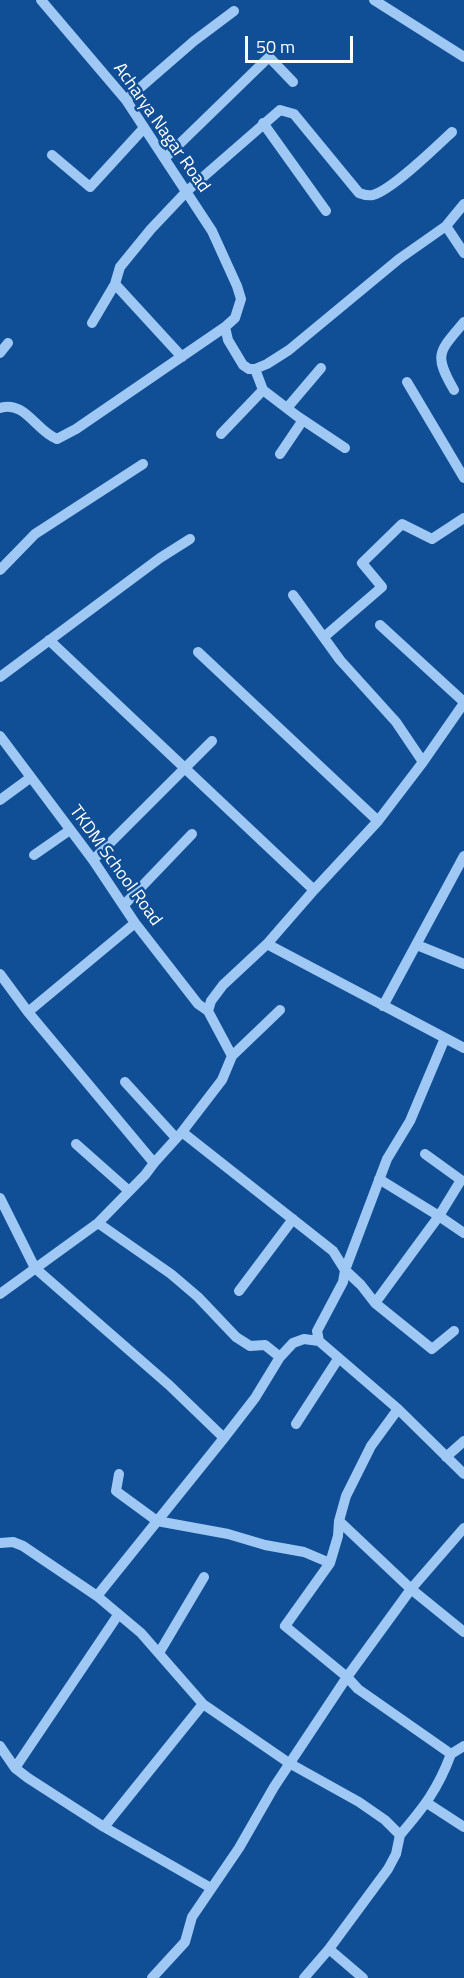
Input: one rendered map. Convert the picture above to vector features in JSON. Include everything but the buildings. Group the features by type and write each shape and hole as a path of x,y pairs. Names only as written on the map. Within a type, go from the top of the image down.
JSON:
{"street":[{"name":"Acharya Nagar Road","path":"41,0 126,100 212,231 237,286 240,299 235,318 225,327"},
{"path":"374,0 464,57"},
{"path":"126,100 194,41 234,11"},
{"path":"165,158 269,57 293,82"},
{"path":"92,323 115,284 120,267 151,229 187,191 280,110 294,114 360,193 365,195 379,193 396,181 452,132"},
{"path":"263,123 326,211"},
{"path":"52,155 90,187 144,128"},
{"path":"0,408 13,406 26,413 48,436 57,439 76,429 225,327 228,340 243,365 249,369 255,369 267,364 289,350 399,260 446,226 464,204"},
{"path":"446,226 464,253"},
{"path":"115,284 182,357"},
{"path":"454,390 443,372 439,357 443,347 464,322"},
{"path":"0,353 9,343"},
{"path":"287,408 321,368"},
{"path":"255,369 263,390 345,448"},
{"path":"407,382 464,478"},
{"path":"221,434 263,390"},
{"path":"280,454 303,420"},
{"path":"0,570 35,534 143,464"},
{"path":"324,637 382,587 362,563 402,524 432,539 464,518"},
{"path":"0,677 160,558 190,539"},
{"path":"293,596 340,660 396,722 423,762"},
{"path":"208,1011 211,1001 223,985 267,944 378,821 464,703 380,625"},
{"path":"49,640 314,890"},
{"path":"198,652 378,821"},
{"name":"TKDM School Road","path":"0,736 93,860 135,923 198,1004 208,1011 232,1056"},
{"path":"93,860 212,741"},
{"path":"0,800 30,778"},
{"path":"34,855 70,830"},
{"path":"124,905 192,834"},
{"path":"383,1006 463,861"},
{"path":"28,1012 135,923"},
{"path":"267,944 464,1048"},
{"path":"417,945 464,964"},
{"path":"0,974 28,1012 154,1163"},
{"path":"2,1289 98,1223 145,1175 179,1135 222,1080 232,1056 280,1010"},
{"path":"445,1038 410,1121 387,1159 345,1270 343,1282 317,1331 319,1341 398,1409 464,1474"},
{"path":"124,1082 179,1135 333,1251 345,1270 375,1303 432,1349 454,1331"},
{"path":"76,1144 129,1191"},
{"path":"375,1303 439,1216 460,1180 425,1154"},
{"path":"379,1179 464,1233"},
{"path":"0,1198 35,1268 169,1385 224,1438"},
{"path":"239,1291 294,1220"},
{"path":"98,1223 171,1274 198,1297 236,1337 249,1346 265,1345 280,1357"},
{"path":"97,1596 255,1398 280,1357 292,1343 304,1339 319,1341"},
{"path":"296,1424 338,1359"},
{"path":"398,1409 371,1446 346,1496 330,1563 285,1626 358,1689 451,1754"},
{"path":"446,1457 464,1441"},
{"path":"119,1474 116,1491 157,1521 228,1534 265,1545 304,1552 330,1563"},
{"path":"339,1521 411,1589 464,1632"},
{"path":"152,1978 185,1942 192,1917 239,1848 289,1763 346,1677 411,1589 464,1528"},
{"path":"0,1543 13,1542 23,1546 97,1596 141,1633 203,1704 289,1763 358,1802 385,1820 400,1834"},
{"path":"159,1653 204,1577"},
{"path":"15,1768 118,1615"},
{"path":"104,1827 203,1704"},
{"path":"0,1746 15,1768 65,1803 211,1888"},
{"path":"304,1978 388,1869 396,1854 400,1834 427,1803 442,1778 451,1754 464,1746"},
{"path":"427,1803 464,1827"},
{"path":"328,1949 363,1978"}]}
